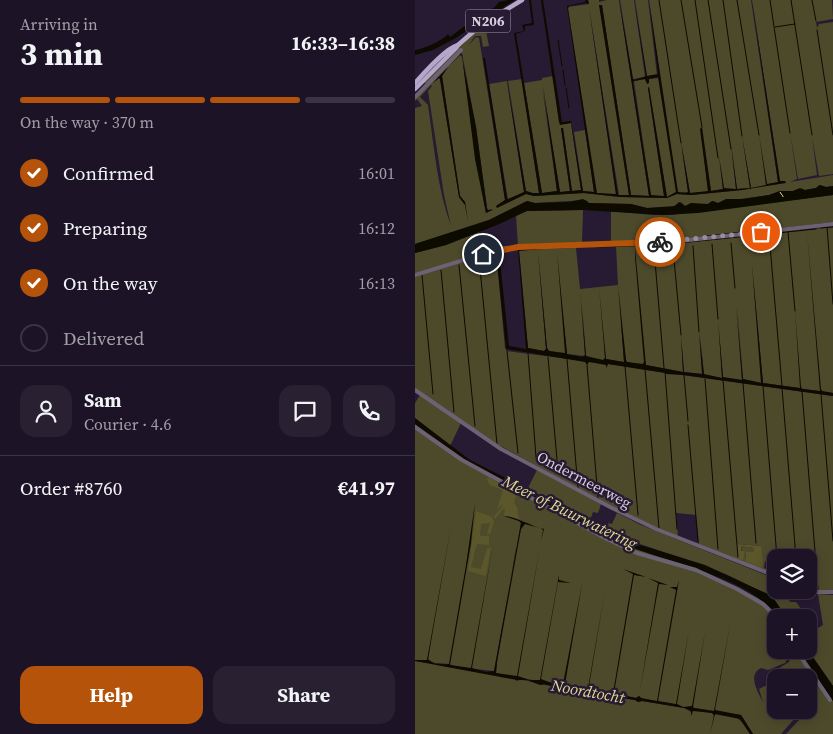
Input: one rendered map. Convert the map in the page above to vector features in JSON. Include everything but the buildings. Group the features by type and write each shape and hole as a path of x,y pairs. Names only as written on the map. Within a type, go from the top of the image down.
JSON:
{"main road":[{"name":"N206","path":"415,89 418,83 481,25 522,0"}],"street":[{"path":"415,97 418,83"},
{"path":"415,275 507,248 680,241 833,224"},
{"name":"Ondermeerweg","path":"415,390 501,449 612,508 656,529 767,572"},
{"path":"415,427 462,460 612,542 704,574 737,588 768,609"},
{"path":"817,592 833,592"},
{"path":"803,659 830,700"}],"shaded area":[{"path":"588,0 599,0 599,2 619,0 649,196 631,195 602,5 600,5 629,195 619,195 589,8 616,195 596,193 568,9 568,7 589,4"},
{"path":"620,0 634,0 645,77 633,79"},
{"path":"635,0 648,0 657,75 647,76"},
{"path":"649,0 751,0 778,182 767,185 765,175 766,185 751,188 742,136 750,188 737,189 731,145 736,189 724,189 719,158 723,189 711,191 701,128 708,192 690,193 681,143 688,192 678,193 670,146 676,192 667,197 649,87 664,196 651,196 634,81 645,79 647,83 649,79 659,78 667,126"},
{"path":"752,0 832,0 833,19 816,22 817,28 819,24 833,22 833,174 819,176 812,137 817,175 798,179 790,132 797,179 790,182 833,175 833,186 819,185 816,188 805,190 780,191 769,195 718,203 713,201 703,205 685,206 681,202 672,207 647,208 631,204 589,203 586,200 535,203 527,201 489,220 415,244 415,108 422,106 415,99 430,84 424,83 424,81 467,39 485,26 489,46 483,47 481,36 475,36 468,46 476,37 479,38 505,200 496,206 526,194 534,196 584,193 620,197 667,198 676,194 691,195 742,190 785,181 780,181","holes":["462,53 476,127 487,210 493,210 486,213 476,159 462,56 460,55","448,67 442,76 460,196 465,202 468,222 465,205 459,197 440,79 433,83","431,85 428,91 444,195 451,226 439,182 428,105 420,97"]},
{"path":"553,76 559,122 563,124 571,123 581,190 572,191 563,128 561,128 570,191 560,192 542,86 557,191 542,193 524,83"},
{"path":"522,79 539,193 533,194 526,191 508,81"},
{"path":"507,81 524,192 508,200 489,84"},
{"path":"585,130 594,192 583,191 574,132"},
{"path":"833,195 833,222 685,239 611,242 611,211 672,215"},
{"path":"583,210 582,243 518,246 516,215 527,211"},
{"path":"833,227 833,393 763,383 752,266 762,383 743,379 737,305 742,380 723,378 719,331 722,378 704,375 700,334 703,374 684,372 681,337 683,372 646,365 644,362 642,365 627,362 621,322 624,362 606,359 604,344 605,358 603,360 588,358 586,355 582,305 585,356 567,354 560,287 566,352 564,354 549,351 547,348 538,252 546,349 544,351 528,348 519,250 576,248 580,289 618,285 616,246 692,242"},
{"path":"479,232 483,253 415,274 415,253 446,245"},
{"path":"496,252 505,348 507,351 833,396 833,591 817,590 817,549 767,549 767,560 764,568 767,571 743,562 741,546 754,548 754,552 746,552 745,561 761,546 737,544 738,560 699,544 696,515 676,513 678,536 638,520 497,444 415,388 415,277"},
{"path":"420,395 461,423 450,446 415,418 415,403"},
{"path":"415,424 457,455 592,528 711,575 767,603 772,609 767,609 767,659 787,659 785,663 770,669 761,668 757,671 754,679 755,684 763,702 759,689 767,685 767,719 794,719 781,734 753,734 741,715 716,712 715,708 714,711 694,708 692,705 691,707 683,707 676,704 659,702 658,699 657,701 639,696 636,698 603,693 588,687 585,689 567,685 565,682 568,660 564,683 562,684 496,673 510,583 494,671 457,667 449,664 437,663 437,665 515,679 516,681 525,680 563,689 685,708 691,712 694,710 712,713 714,716 716,714 733,717 743,723 750,734 415,734 415,661 436,664 428,660 431,642 427,660 415,660","holes":["504,516 519,520 524,524 517,545 521,523"]},
{"path":"537,470 601,504 598,513 593,512 589,523 571,511 527,490"},
{"path":"488,477 517,493 514,503 517,507 519,520 504,516 505,508 495,519 494,516 503,506 497,509 503,490 490,485 487,480"},
{"path":"476,511 492,517 494,522 490,534 487,534 490,523 481,524 480,536 489,536 489,545 478,544 476,546 471,567 481,569 487,549 491,547 486,576 468,571"},
{"path":"617,513 641,525 767,575 767,594 717,571 606,531 608,523 612,524"},
{"path":"737,544 761,546 762,568 745,561 746,552 754,552 754,548 741,546 741,551 745,551 743,561 738,559"},
{"path":"818,594 833,595 833,686 814,659 817,659 817,626 818,628 823,625"},
{"path":"774,599 787,599 791,602 796,602 801,609 781,609"},
{"path":"790,659 805,659 812,669 778,669 789,662"},
{"path":"817,677 833,701 833,734 786,734 800,719 817,719"}],"water":[{"path":"515,0 454,39 433,50 415,55 415,50 432,44 448,34 450,37 470,22 472,17 477,19 495,7 499,2"},
{"path":"529,0 531,0 534,25 525,26 525,31 516,34 542,193 557,191 543,86 560,192 570,191 561,128 563,128 572,191 581,190 571,123 560,125 559,122 541,0 543,0 562,122 571,121 583,191 594,192 567,6 585,2 586,0 588,0 589,4 569,6 568,9 597,193 616,194 589,7 618,195 629,195 599,5 602,5 631,195 649,196 619,0 633,79 635,80 646,76 634,0 647,76 658,74 649,0 678,192 688,192 681,141 690,193 708,191 700,129 702,127 711,191 723,189 719,156 724,188 736,189 731,144 737,189 750,188 742,136 751,188 766,185 759,134 767,184 778,182 752,0 780,181 785,181 786,183 742,190 691,195 677,194 667,198 620,197 584,193 534,196 526,194 497,208 496,206 505,200 483,58 485,58 507,198 524,192 507,81 526,191 539,193 514,33 524,31 522,25 532,23","holes":["658,77 676,192 667,197 649,87 664,196 651,195 634,81 645,79 647,84 649,79"]},
{"path":"463,61 476,127 487,208 488,210 493,209 486,213 475,159"},
{"path":"448,67 442,76 460,196 465,202 468,222 465,205 459,197 440,79 433,83"},
{"path":"820,185 826,187 833,186 833,195 698,213 663,215 583,210 527,211 446,245 415,253 415,244 489,220 527,201 535,203 569,202 583,199 589,203 631,204 647,208 675,206 679,202 685,206 691,203 708,204 712,201 718,203 726,199 769,195 800,188 805,190 816,188"},
{"path":"807,232 821,389 822,391 833,393 833,396 666,374 608,364 606,368 606,365 589,362 587,365 585,362 506,349 496,252 498,251 500,261 509,346 526,349 518,249 551,248 519,251 528,348 544,351 546,349 538,252 547,348 549,351 565,353 557,251 567,354 582,357 585,355 580,291 586,356 603,360 605,358 599,287 606,359 624,362 618,285 626,360 627,362 643,364 635,248 646,365 683,372 681,335 684,372 702,374 699,332 704,374 722,378 718,319 723,377 742,380 736,305 743,379 761,383 752,264 763,383 800,388 795,310 801,387 802,389 820,391"},
{"name":"Meer of Buurwatering","path":"415,418 470,460 571,511 601,529 634,543 705,565 767,594 767,599 774,599 781,609 770,609 746,590 726,580 634,549 602,535 471,464 447,449 415,424"},
{"name":"Noordtocht","path":"475,503 471,543 450,665 471,668 493,545 472,668 486,672 494,671 521,523 504,516 508,516 539,528 525,524 521,529 496,673 517,676 540,546 518,676 529,680 540,680 559,575 559,580 571,583 558,582 541,679 554,684 563,684 583,579 565,684 588,688 605,590 589,686 590,689 613,693 633,574 623,569 646,577 634,575 614,693 636,698 639,696 657,701 676,590 670,587 677,587 679,580 658,701 676,704 689,630 677,704 683,707 692,706 705,632 693,707 714,711 731,620 715,710 741,715 753,734 750,734 740,719 715,714 710,734 714,715 712,713 693,711 691,716 691,711 684,708 642,701 638,702 611,695 587,693 544,684 540,685 528,680 517,680 415,661 427,660 452,521 428,659 438,664 449,664"},
{"path":"648,578 668,585 659,584 639,696 658,583"},
{"path":"805,659 814,659 833,686 833,701 817,677 817,669 812,669"}],"waterway":[{"path":"659,0 681,143"},
{"path":"681,0 702,127"},
{"path":"695,0 718,158"},
{"path":"708,0 731,149"},
{"path":"723,0 742,136"},
{"path":"737,0 759,135"},
{"path":"770,0 790,133"},
{"path":"791,0 812,135"},
{"path":"812,0 816,21"},
{"path":"775,27 795,24"},
{"path":"817,30 833,135"},
{"path":"558,40 562,66"},
{"path":"563,70 565,85"},
{"path":"566,88 569,108"},
{"path":"827,227 833,304"},
{"path":"821,228 833,227"},
{"path":"706,236 779,228"},
{"path":"660,245 816,229"},
{"path":"788,232 795,311"},
{"path":"769,234 782,386"},
{"path":"669,240 685,239"},
{"path":"731,243 735,288"},
{"path":"712,244 718,319"},
{"path":"598,247 657,245"},
{"path":"693,246 699,332"},
{"path":"673,248 681,335"},
{"path":"654,249 664,368"},
{"path":"479,258 497,444"},
{"path":"459,265 475,426"},
{"path":"441,270 454,412"},
{"path":"422,275 433,394"},
{"path":"507,351 518,453"},
{"path":"528,353 536,457"},
{"path":"548,357 558,471"},
{"path":"567,359 578,488"},
{"path":"587,365 598,498"},
{"path":"625,366 638,515"},
{"path":"645,369 659,528"},
{"path":"665,372 677,529"},
{"path":"684,375 688,421"},
{"path":"705,379 718,549"},
{"path":"723,380 738,557"},
{"path":"743,383 756,543"},
{"path":"763,386 776,549"},
{"path":"782,388 795,549"},
{"path":"802,391 818,589"},
{"path":"821,394 833,541"},
{"path":"688,425 698,541"}],"ferry route":[{"path":"780,192 786,201"}],"way so far":[{"path":"660,242 761,232"}],"route":[{"path":"483,254 518,247 660,242"}]}
